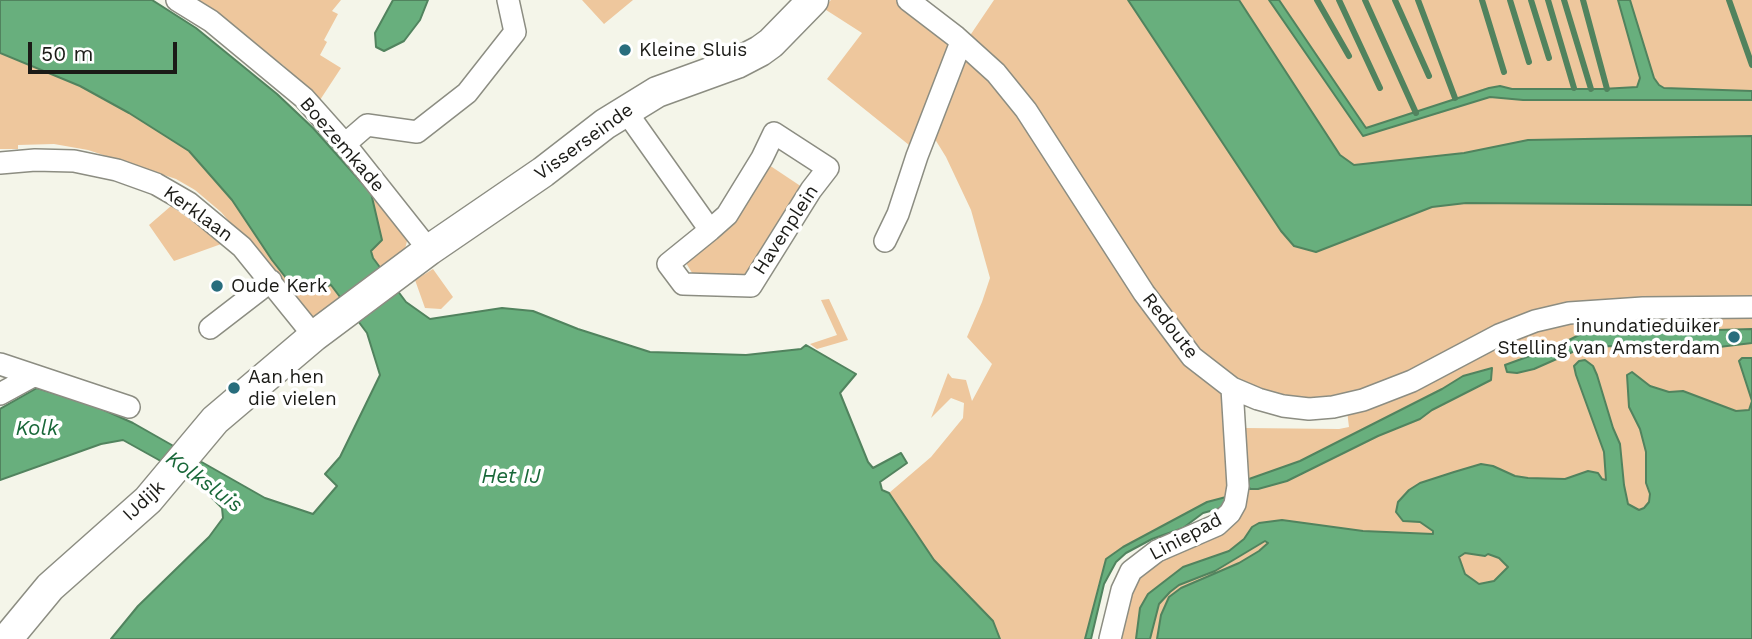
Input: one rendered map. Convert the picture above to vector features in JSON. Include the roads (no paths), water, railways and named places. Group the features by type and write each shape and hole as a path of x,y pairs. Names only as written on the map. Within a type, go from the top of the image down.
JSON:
{"street":[{"name":"Boezemkade","path":"177,0 211,21 304,98 345,144 429,250"},
{"path":"345,144 367,125 417,132 467,93 515,32 508,0"},
{"name":"Visserseinde","path":"392,278 543,172 625,110 657,92 737,63 760,51 813,0"},
{"name":"Redoute","path":"908,0 996,73 1038,126 1144,293 1181,344 1232,388 1283,406 1309,409 1334,407 1385,393 1436,370 1499,335 1549,317 1605,310 1752,307"},
{"path":"884,241 898,214 917,156 961,42"},
{"path":"625,110 710,229"},
{"name":"Havenplein","path":"774,133 828,167 751,286 683,284 668,264 710,229 727,215 774,133"},
{"name":"Kerklaan","path":"0,163 74,161 117,170 156,184 189,203 231,238 271,281 324,329"},
{"name":"IJdijk","path":"3,638 50,587 148,500 215,420 324,329 392,278"},
{"path":"210,328 271,281"},
{"path":"0,364 128,407"},
{"path":"0,394 33,376"},
{"name":"Liniepad","path":"1110,639 1122,590 1131,571 1157,551 1217,525 1236,504 1238,486 1232,388"}],"water":[{"name":"Het IJ","path":"0,0 152,0 196,28 277,94 313,128 371,193 382,240 371,251 373,258 406,302 430,319 502,308 533,311 578,329 650,352 746,355 801,349 806,345 856,374 840,393 868,462 873,468 901,453 907,463 880,482 882,490 889,493 934,560 993,621 1000,639 111,639 138,606 209,537 223,518 222,508 193,479 123,440 101,444 0,480 0,409 37,388 95,406 133,423 265,498 313,514 337,486 325,474 340,457 380,375 367,333 331,285 316,289 308,285 297,292 232,200 189,151 80,86 0,53"},
{"path":"393,0 428,0 420,20 404,41 384,51 376,47 375,33"},
{"path":"1128,0 1239,0 1340,155 1354,165 1464,153 1528,140 1752,136 1752,205 1466,203 1432,207 1316,252 1294,246 1281,231"},
{"path":"1269,0 1279,0 1366,128 1500,86 1512,89 1637,87 1640,78 1618,0 1630,0 1654,78 1659,85 1664,88 1752,91 1752,100 1523,100 1490,97 1363,136"},
{"path":"1605,328 1682,331 1752,329 1752,343 1719,347 1598,346 1577,350 1534,369 1507,372 1505,365 1581,334"},
{"path":"1742,358 1752,358 1752,401 1739,361"},
{"path":"1585,360 1593,366 1597,375 1620,444 1628,504 1639,510 1649,502 1650,494 1646,483 1646,452 1640,429 1629,407 1627,375 1632,372 1650,386 1669,392 1683,391 1736,411 1749,410 1752,401 1752,639 1157,639 1161,615 1169,597 1181,588 1239,563 1259,551 1268,543 1265,541 1215,571 1179,585 1159,604 1150,639 1136,639 1140,608 1148,594 1183,567 1229,551 1259,523 1282,520 1363,531 1433,534 1433,531 1420,522 1403,521 1396,512 1398,502 1420,483 1454,472 1481,464 1528,478 1565,479 1588,471 1598,473 1606,480 1604,452 1576,375 1574,366 1579,361","holes":["1465,553 1485,556 1488,554 1499,558 1508,567 1494,581 1479,584 1465,574 1459,557"]},
{"path":"1492,368 1491,380 1432,410 1420,419 1378,436 1287,481 1258,489 1250,489 1248,485 1249,479 1300,461 1463,376"},
{"path":"1226,497 1232,500 1221,508 1203,513 1183,528 1152,539 1126,553 1116,562 1104,584 1091,639 1085,639 1106,559 1207,502"}],"waterway":[{"path":"1317,0 1349,56"},
{"path":"1339,0 1380,88"},
{"path":"1365,0 1416,113"},
{"path":"1395,0 1429,76"},
{"path":"1418,0 1455,98"},
{"path":"1482,0 1504,72"},
{"path":"1510,0 1529,62"},
{"path":"1531,0 1549,58"},
{"path":"1548,0 1574,88"},
{"path":"1564,0 1591,89"},
{"path":"1583,0 1607,89"},
{"path":"1729,0 1752,65"}],"place":[{"name":"Kleine Sluis","path":"625,50"},
{"name":"Oude Kerk","path":"217,286"},
{"name":"inundatieduiker Stelling van Amsterdam","path":"1734,337"},
{"name":"Aan hen die vielen","path":"234,388"}],"water label":[{"name":"Kolk","path":"37,429"},
{"name":"Kolksluis","path":"204,482"}]}
